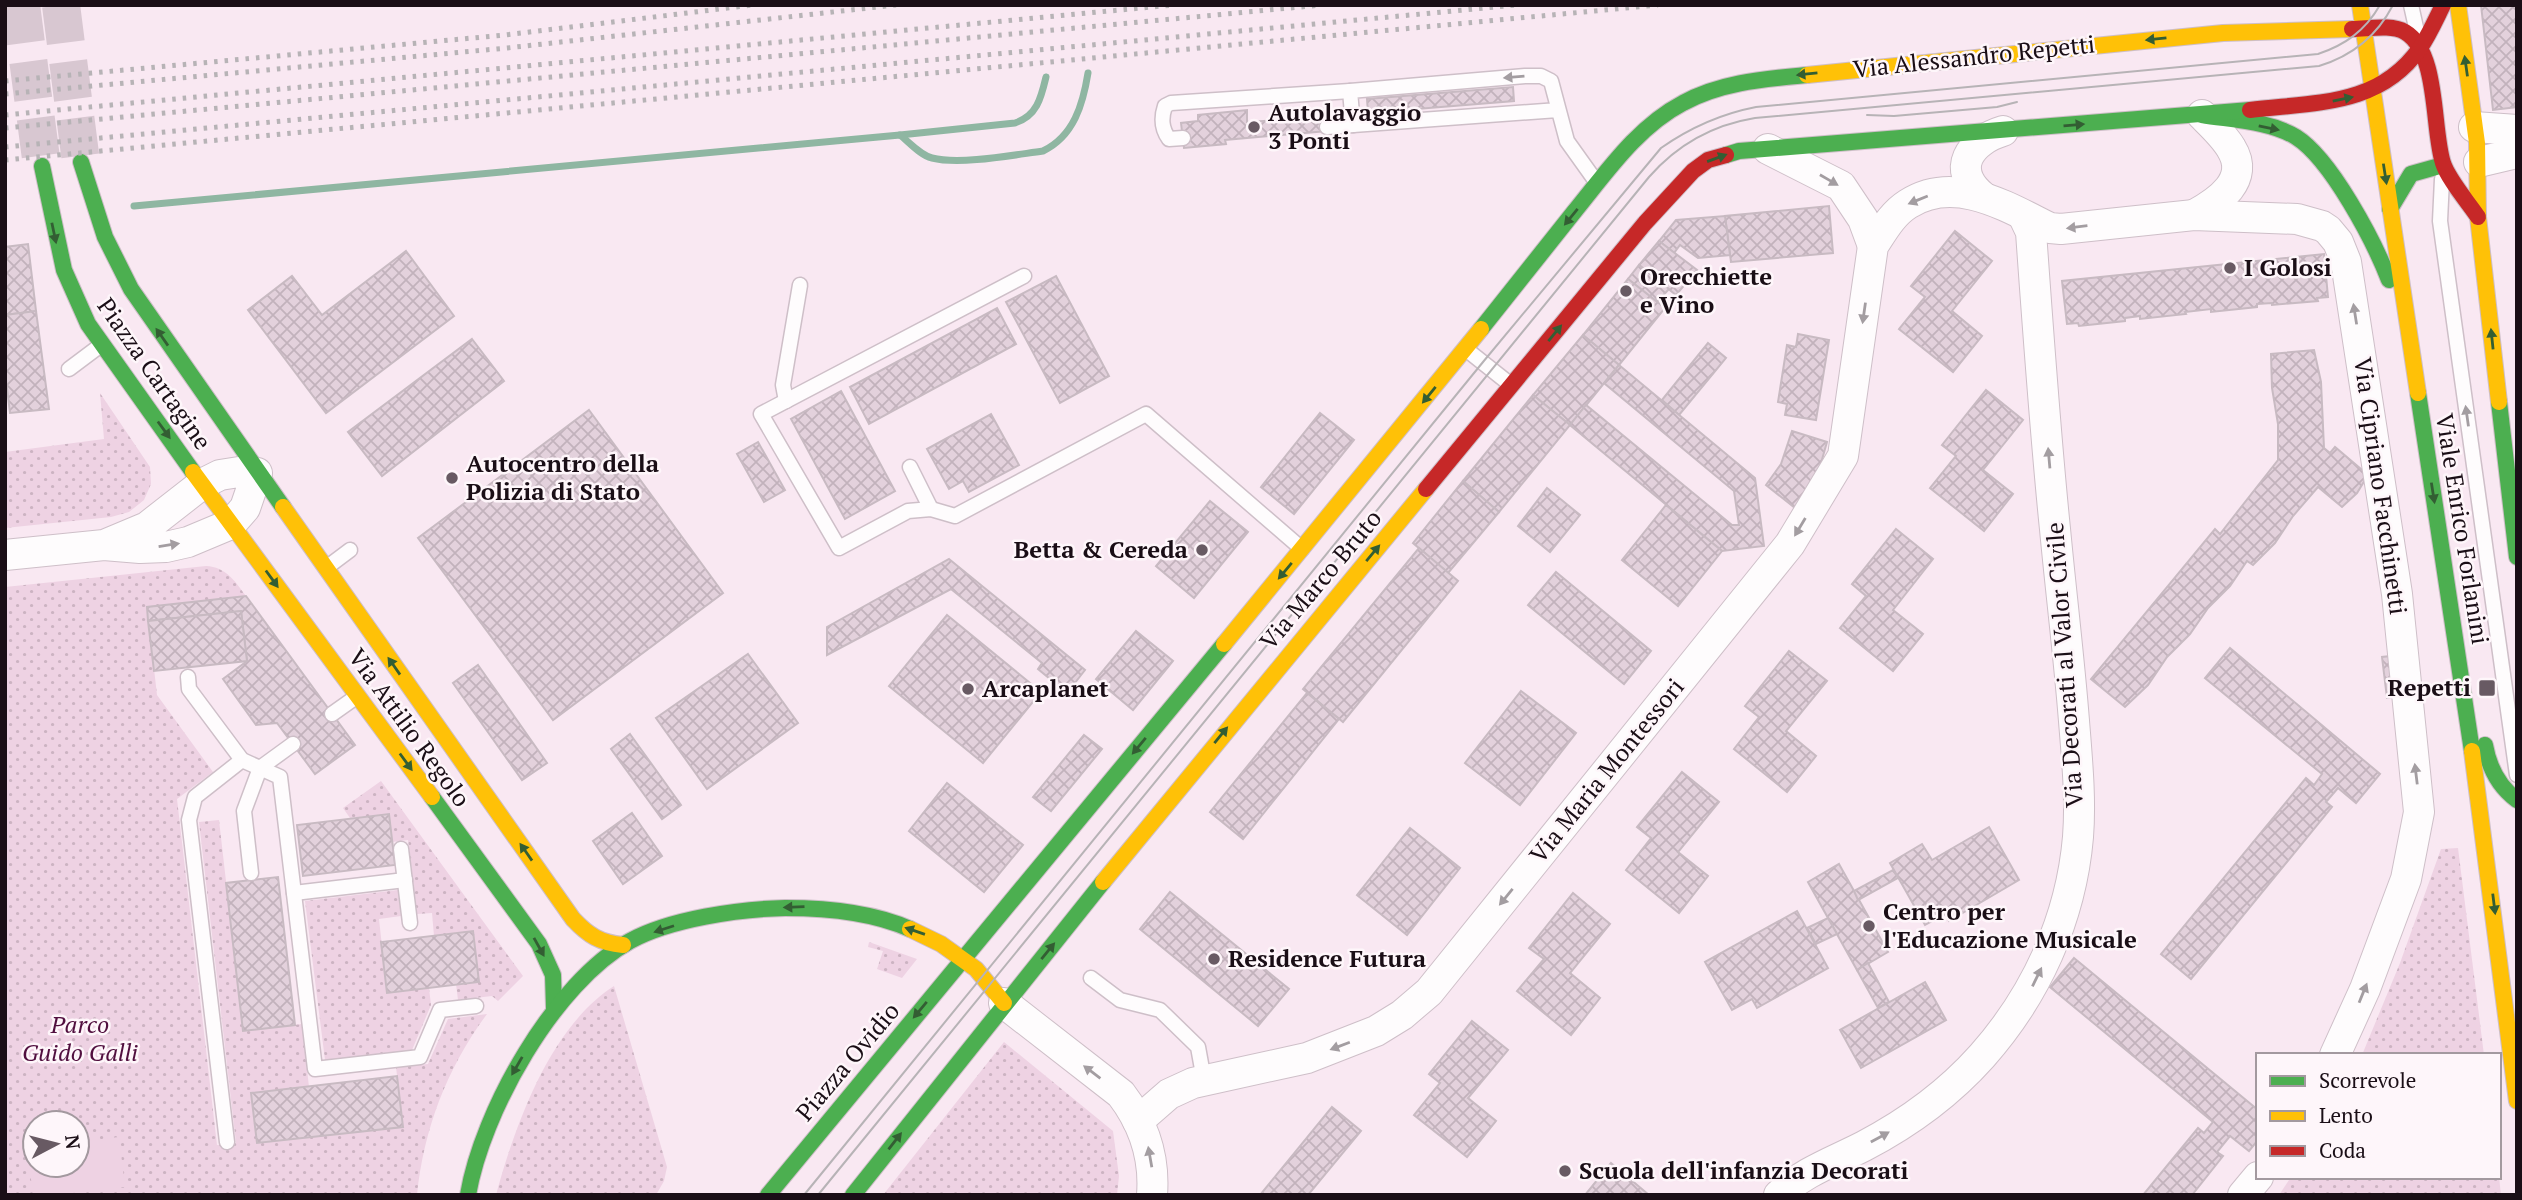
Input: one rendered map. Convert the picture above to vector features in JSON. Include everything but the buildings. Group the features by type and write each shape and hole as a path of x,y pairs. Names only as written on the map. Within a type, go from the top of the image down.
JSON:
{"main road":[{"name":"Viale Enrico Forlanini","path":"2360,5 2485,836 2517,1101"},
{"path":"1768,149 2202,115 2345,99 2372,90 2402,71 2421,47 2443,5"},
{"name":"Viale Enrico Forlanini","path":"2458,5 2479,162 2478,216 2517,557"},
{"path":"2223,33 2274,22 2294,14"},
{"path":"2363,29 2385,20 2405,32 2421,47"},
{"name":"Via Alessandro Repetti","path":"1613,164 1646,127 1660,116 1695,96 1738,82 2223,33 2363,29"},
{"name":"Viale Enrico Forlanini","path":"2421,47 2430,82 2443,166 2478,216"},
{"path":"2202,115 2285,132 2306,144 2323,163 2382,260 2416,377"},
{"name":"Via Marco Bruto","path":"1004,1003 1251,699 1675,188 1708,160 1739,151 1768,149"},
{"name":"Piazza Cartagine","path":"81,162 104,240 120,273 257,473"},
{"path":"2390,209 2411,174 2443,166 2479,162"},
{"name":"Via Marco Bruto","path":"964,958 1303,550 1613,164"},
{"name":"Piazza Cartagine","path":"42,166 64,270 75,298 102,345 202,484"},
{"name":"Via Attilio Regolo","path":"257,473 573,919 588,935 602,944 623,945"},
{"name":"Via Attilio Regolo","path":"202,484 539,944 553,975 554,1008"},
{"path":"2450,604 2475,678 2487,759 2499,782 2517,800"},
{"path":"468,1195 479,1154 512,1074 554,1008 593,969 623,945 656,931 707,916 754,909 811,907 862,915 915,931 946,944 991,983 1004,1003 853,1195"},
{"name":"Piazza Ovidio","path":"768,1195 964,958"}],"street":[{"path":"2193,215 2224,196 2232,186 2237,171 2231,148 2202,115"},
{"path":"2474,127 2517,130"},
{"path":"1982,196 1969,182 1966,160 1985,137 2006,130"},
{"path":"1768,149 1841,186 1863,219 1873,246"},
{"path":"2479,162 2517,153"},
{"path":"1873,246 1891,220 1907,205 1921,198 1947,192 1982,196 2018,213"},
{"name":"Via Cipriano Facchinetti","path":"2018,213 2050,228 2061,229 2193,215 2290,219 2322,226 2333,235 2342,250 2354,304 2397,594 2419,812 2406,879 2365,989 2336,1053"},
{"name":"Via Decorati al Valor Civile","path":"1779,1195 1804,1175 1909,1120 1981,1057 2032,986 2059,927 2067,897 2078,837 2077,763 2053,513 2031,232 2018,213"},
{"name":"Via Maria Montessori","path":"1138,1121 1180,1088 1204,1080 1261,1070 1307,1058 1343,1045 1390,1023 1429,992 1790,544 1843,456 1873,246"},
{"path":"5,555 104,545 166,547 208,535 232,524 245,508 257,473 220,475 202,484 147,527 104,545"},
{"path":"1004,1003 1121,1094 1138,1121 1152,1161 1152,1195"},
{"path":"2243,1195 2256,1179"}],"lane":[{"name":"Viale Enrico Forlanini","path":"2411,5 2421,47"},
{"name":"Viale Enrico Forlanini","path":"2372,90 2385,20"},
{"path":"1183,138 1168,139 1164,132 1162,115 1165,106 1171,103 1541,76 1551,81 1567,141 1597,183"},
{"path":"1350,91 1353,125"},
{"path":"1327,127 1558,110"},
{"name":"Viale Enrico Forlanini","path":"2443,166 2440,222 2517,775"},
{"path":"1024,276 761,414 839,548 908,511 931,509 954,516 1146,414 1303,550"},
{"path":"786,401 783,385 800,285"},
{"path":"69,369 102,345"},
{"path":"1465,349 1512,386"},
{"path":"910,467 931,509"},
{"path":"325,568 350,550"},
{"path":"188,677 189,689 242,760 280,777 315,1069 420,1057 440,1010 476,1006"},
{"path":"332,714 357,696"},
{"path":"251,873 244,811 260,768 293,744"},
{"path":"227,1142 189,820 195,797 242,760"},
{"path":"401,849 410,923"},
{"path":"294,893 405,880"},
{"path":"1091,978 1120,1000 1160,1010 1198,1047 1204,1080"}],"green space":[{"path":"100,393 150,467 151,484 144,500 129,512 111,517 5,528 5,452 104,439"},
{"name":"Parco Guido Galli","path":"206,566 219,569 234,580 246,596 147,607 157,695 213,772 177,799 217,1145 236,1143 199,822 219,820 243,1030 302,1024 309,1087 251,1093 257,1143 403,1127 396,1067 428,1064 448,1019 487,1014 460,1056 440,1100 425,1146 417,1195 5,1195 5,587"},
{"path":"381,781 523,976 498,1001 492,996 458,1000 456,984 479,982 473,931 434,936 432,913 417,914 408,840 392,842 389,814 350,818 343,808"},
{"path":"2458,848 2484,1053 2363,1053 2400,963 2441,849"},
{"path":"398,890 401,916 379,919 387,992 429,988 431,1005 412,1050 325,1060 305,901"},
{"path":"869,942 917,959 902,978 877,969 883,951 868,947"},
{"path":"614,986 667,1167 664,1181 656,1195 496,1195 513,1139 538,1080 571,1026 591,1004"},
{"path":"1004,1042 1113,1131 1119,1176 1117,1195 883,1195"},
{"path":"119,1137 125,1187 33,1195 31,1179 91,1179 91,1140"},
{"path":"2290,1179 2499,1179 2501,1195 2279,1195"}],"waterway":[{"path":"134,206 900,135 932,158 972,160 1017,155 1043,151 1054,145 1070,128 1080,107 1088,73"},
{"path":"900,135 1015,123 1033,111 1040,99 1046,77"}],"tunnel":[{"path":"21,5 42,166"},
{"path":"61,5 81,162"}],"tram line":[{"path":"804,1195 1483,362 1661,148 1706,122 1756,107 2318,54 2353,36 2368,22 2380,5"},
{"path":"818,1195 1649,177 1671,155 1710,131 1755,118 2319,66 2342,57 2362,43 2379,26 2393,5"},
{"path":"1867,115 1894,116 1997,107 2017,102"}],"railway":[{"path":"5,81 505,35 753,5"},
{"path":"5,94 507,48 896,5"},
{"path":"5,115 1173,5"},
{"path":"5,128 1322,5"},
{"path":"5,147 1517,5"},
{"path":"5,160 1658,5"}],"traffic: fast":[{"path":"1481,329 1610,167 1637,138 1666,113 1712,90 1807,75"},
{"path":"1726,155 1739,151 2250,110"},
{"path":"2202,115 2275,128 2296,137 2309,148 2350,202 2389,280"},
{"path":"81,162 105,237 131,289 283,507"},
{"path":"2390,209 2411,174 2443,165"},
{"path":"42,166 64,270 88,324 193,472"},
{"path":"2418,393 2472,751"},
{"path":"2499,402 2517,557"},
{"path":"768,1195 1224,644"},
{"path":"2485,745 2495,776 2517,800"},
{"path":"432,797 539,944 553,975 554,1008"},
{"path":"853,1195 1103,882"},
{"path":"468,1195 489,1126 505,1089 526,1053 549,1018 575,987 602,961 630,941 684,921 747,910 785,908 849,912 910,929"}],"traffic: slow":[{"path":"2360,5 2418,393"},
{"path":"2458,5 2477,143 2478,217 2499,402"},
{"path":"1807,75 2223,33 2352,29"},
{"path":"1224,644 1481,329"},
{"path":"193,472 432,797"},
{"path":"1103,882 1426,489"},
{"path":"283,507 573,919 595,937 623,945"},
{"path":"2472,751 2517,1101"},
{"path":"910,929 941,944 976,969 1004,1003"}],"traffic: jam":[{"path":"2250,110 2344,98 2385,81 2404,67 2420,48 2443,5"},
{"path":"2352,29 2393,28 2405,32 2416,42 2429,73 2443,163 2478,217"},
{"path":"1426,489 1645,223 1693,171 1708,160 1726,155"}],"place":[{"name":"Autolavaggio 3 Ponti","path":"1254,127"},
{"name":"I Golosi","path":"2230,268"},
{"name":"Orecchiette e Vino","path":"1626,291"},
{"name":"Autocentro della Polizia di Stato","path":"452,478"},
{"name":"Betta & Cereda","path":"1202,550"},
{"name":"Repetti","path":"2487,688"},
{"name":"Arcaplanet","path":"968,689"},
{"name":"Centro per l'Educazione Musicale","path":"1869,926"},
{"name":"Residence Futura","path":"1214,959"},
{"name":"Scuola dell'infanzia Decorati","path":"1565,1171"}]}
